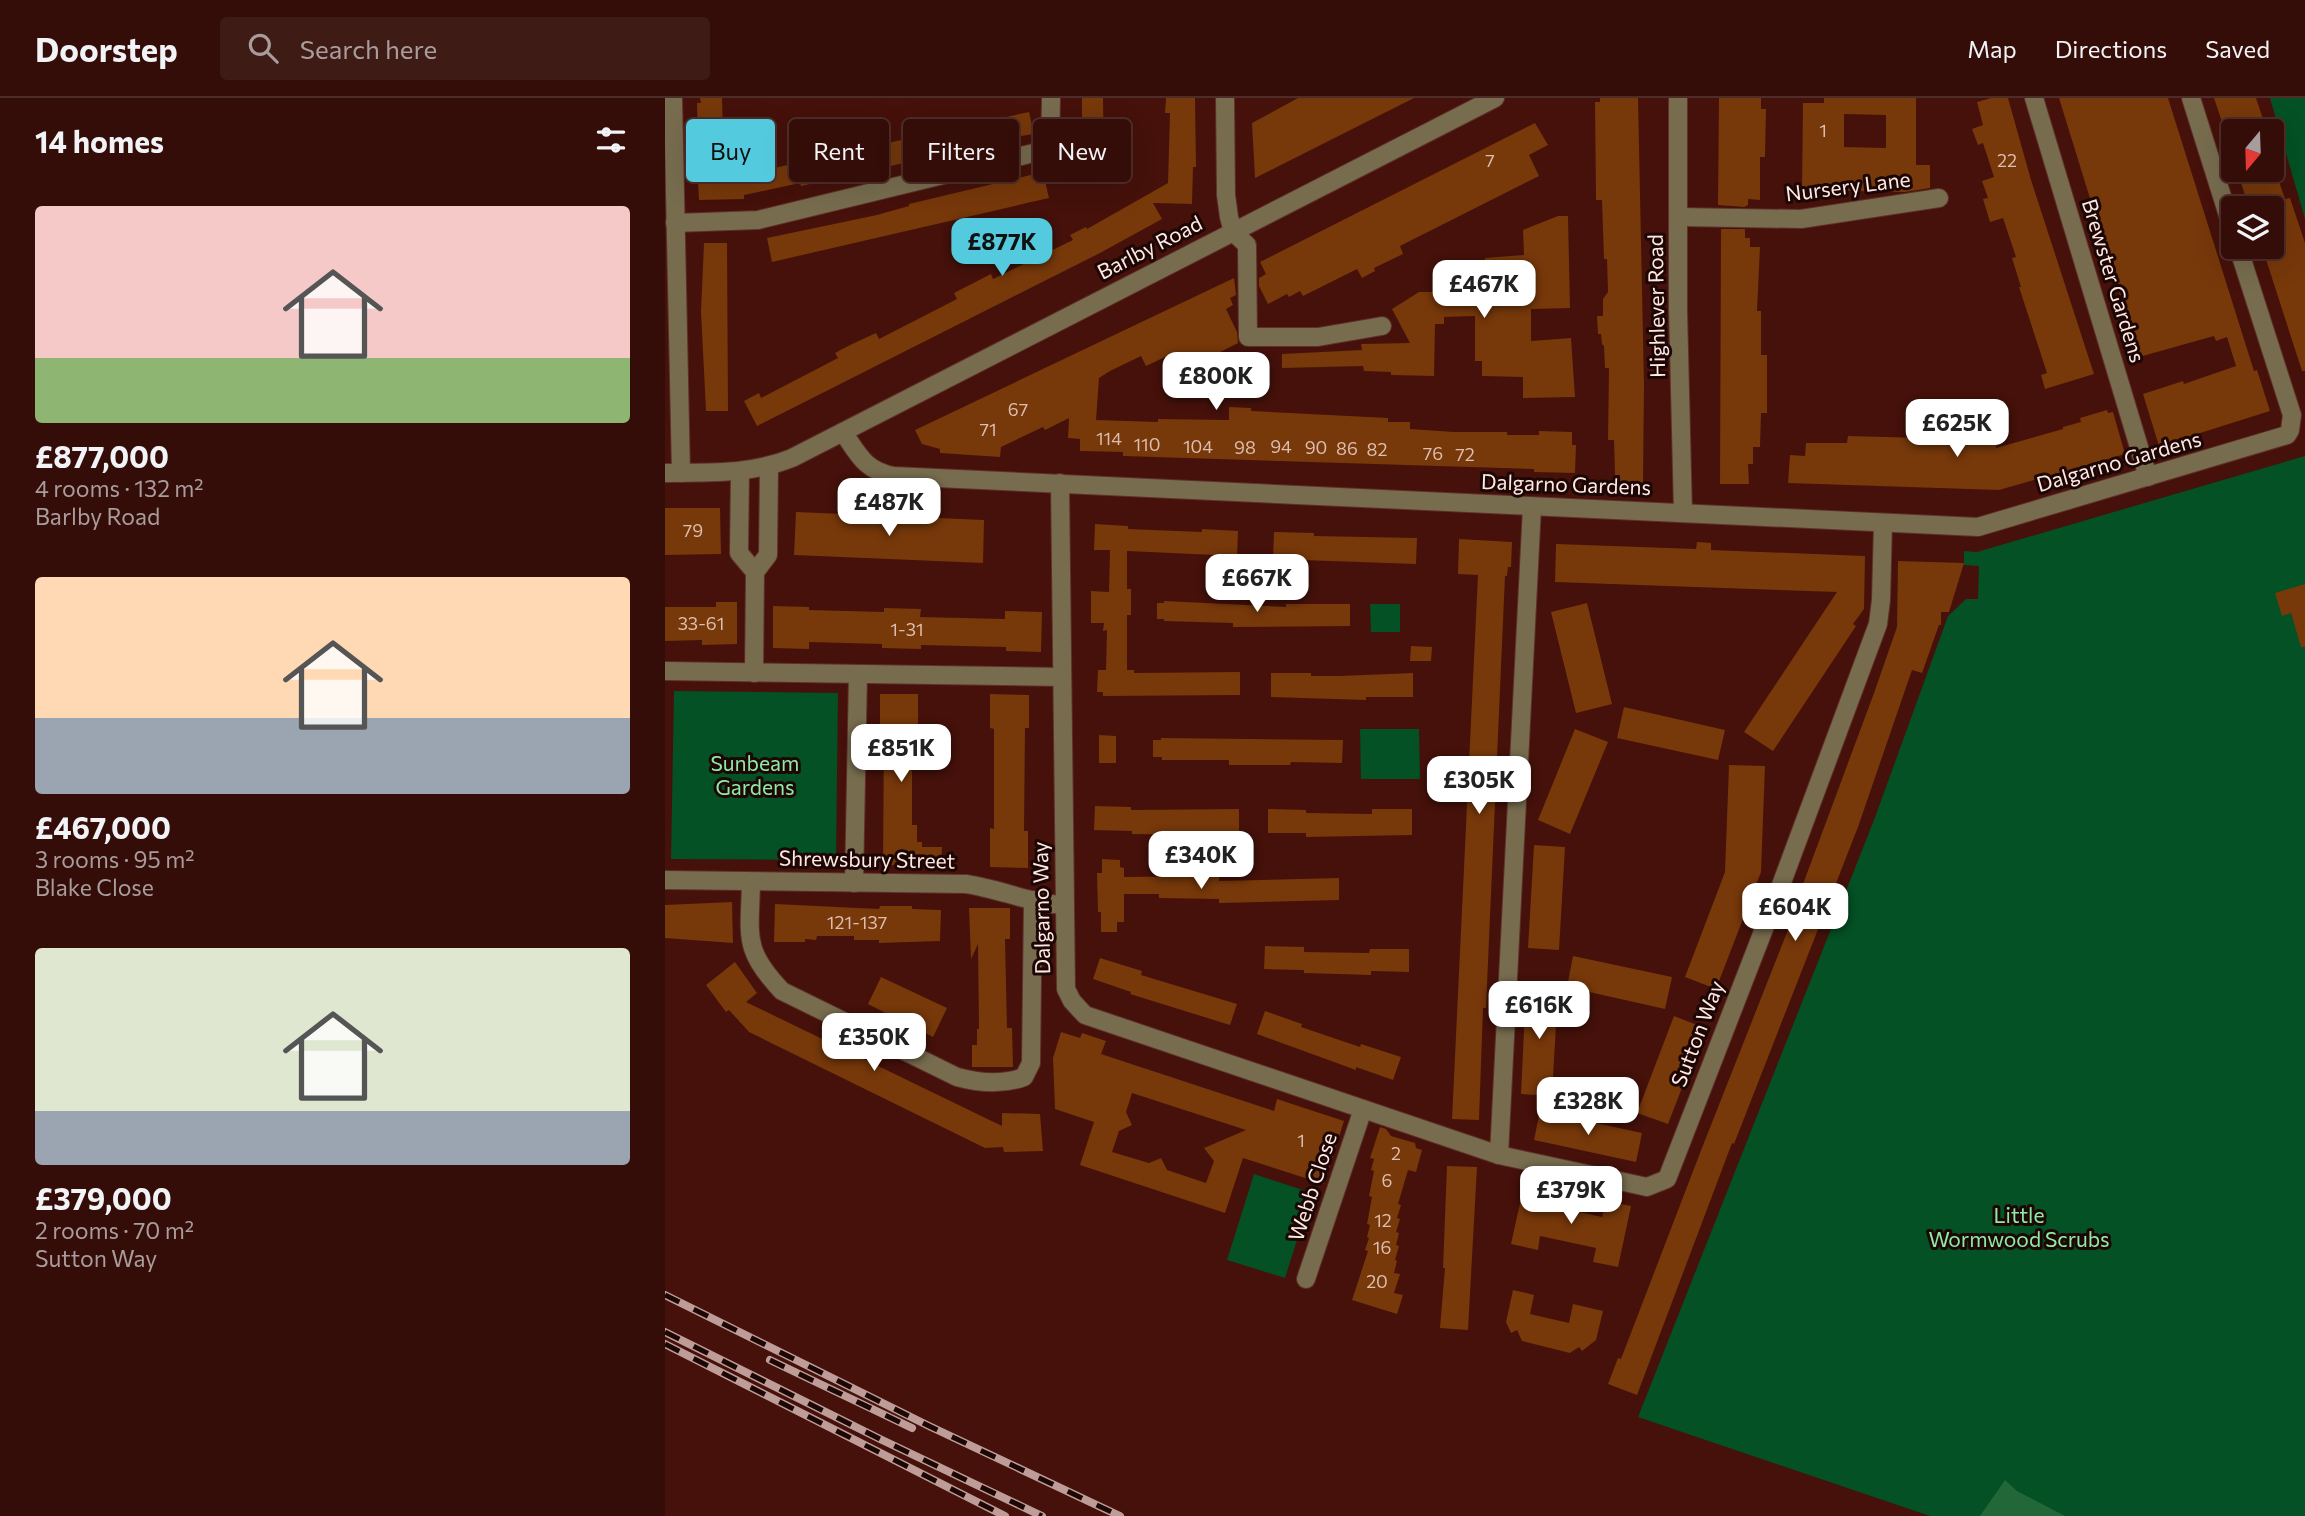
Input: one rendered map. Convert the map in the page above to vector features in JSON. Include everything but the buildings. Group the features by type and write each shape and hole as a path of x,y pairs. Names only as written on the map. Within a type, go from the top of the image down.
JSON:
{"street":[{"path":"673,98 673,473"},
{"path":"675,223 758,220 1050,149 1051,98"},
{"path":"1225,98 1226,195 1233,232 1247,246 1248,337 1318,337 1382,326"},
{"name":"Barlby Road","path":"673,473 740,472 769,467 843,432 1495,98"},
{"name":"Highlever Road","path":"1678,98 1683,513"},
{"name":"Brewster Gardens","path":"2034,98 2148,477"},
{"path":"2190,98 2222,196"},
{"name":"Nursery Lane","path":"1679,217 1801,219 1939,198"},
{"name":"Dalgarno Gardens","path":"843,432 870,469 880,474 1978,527 2283,437 2290,430 2292,415 2242,259"},
{"path":"754,673 755,572 768,555 769,467"},
{"path":"740,472 739,553 755,572"},
{"name":"Dalgarno Way","path":"1060,483 1066,989 1072,1002 1086,1015 1499,1155"},
{"path":"1499,1155 1532,506"},
{"name":"Sutton Way","path":"1499,1155 1647,1187 1667,1179 1781,886 1878,624 1883,523"},
{"path":"665,671 1061,677"},
{"path":"854,883 858,674"},
{"name":"Shrewsbury Street","path":"665,880 966,884 990,887 1041,904 1065,905"},
{"path":"751,882 750,940 754,954 766,974 782,991 957,1077 984,1083 1024,1077 1031,1063 1033,900"},
{"name":"Webb Close","path":"1306,1279 1363,1109"}],"green space":[{"path":"2270,98 2305,98 2305,219 2284,146 2284,119 2276,119"},
{"name":"Little Wormwood Scrubs","path":"2305,456 2305,1516 1930,1516 1638,1417 1874,820 1948,616 1966,599 1978,599 1979,566 1964,565 1964,551 1977,552"},
{"path":"1370,604 1400,604 1400,632 1371,632"},
{"name":"Sunbeam Gardens","path":"674,691 838,693 836,860 671,859"},
{"path":"1360,729 1419,729 1420,779 1361,779"},
{"path":"1254,1174 1312,1193 1285,1278 1227,1260"},
{"path":"2005,1480 2017,1491 2065,1516 1980,1516"}],"railway":[{"path":"665,1295 929,1426 1120,1516"},
{"path":"665,1332 1042,1516"},
{"path":"665,1344 1005,1516"},
{"path":"770,1360 912,1428"}]}
